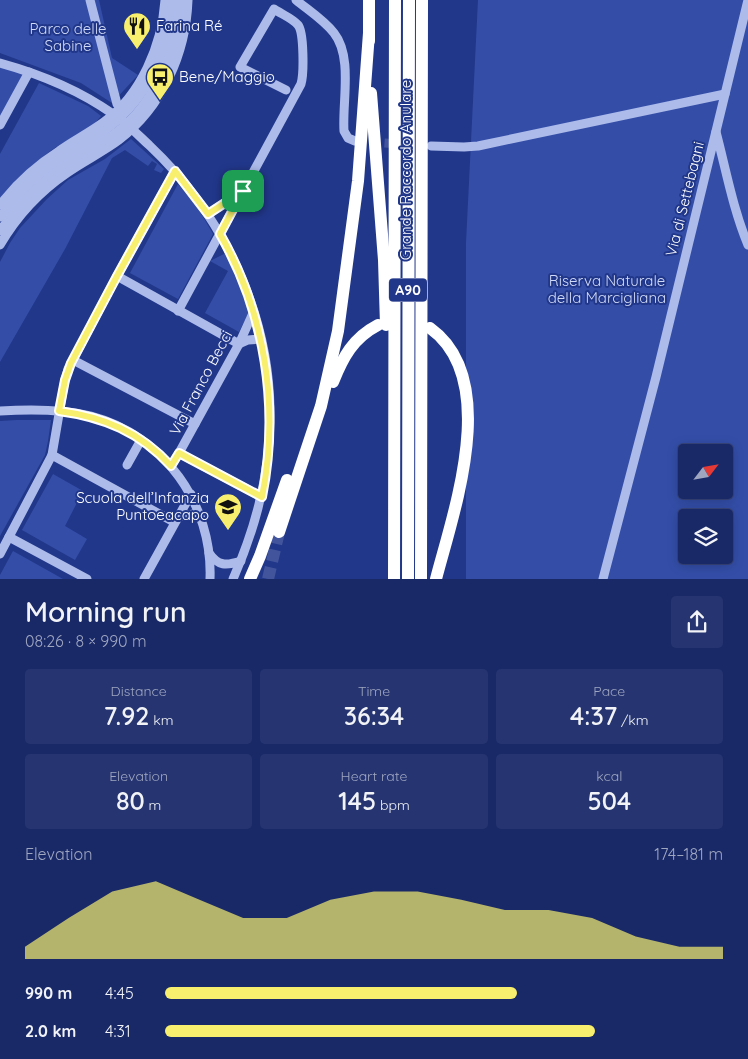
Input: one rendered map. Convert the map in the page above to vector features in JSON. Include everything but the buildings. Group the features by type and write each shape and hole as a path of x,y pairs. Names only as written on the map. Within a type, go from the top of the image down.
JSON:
{"highway":[{"path":"369,0 372,108 385,296 387,431 394,487"},
{"name":"Grande Raccordo Anulare","path":"394,579 395,0"},
{"name":"Grande Raccordo Anulare","path":"408,579 409,0"},
{"name":"Grande Raccordo Anulare","path":"421,579 422,0"},
{"path":"279,532 329,374 338,331 358,181 369,34"},
{"path":"250,579 260,556 317,395 346,271"},
{"path":"303,461 345,354 361,335 378,325"},
{"path":"430,328 446,342 455,357 464,378 468,396 469,426 444,579"},
{"path":"436,579 454,510"}],"street":[{"path":"90,0 117,104"},
{"path":"165,0 164,14 168,47"},
{"path":"0,217 20,193 46,174 114,134 123,121 142,106 164,71 172,0"},
{"path":"168,47 179,15 180,0"},
{"path":"0,245 30,204 60,178 114,143 130,96 142,78 168,47 187,16 188,0"},
{"path":"296,0 330,28 341,44 344,61 344,131 348,138 355,141"},
{"name":"Via di Settebagni","path":"604,579 656,377 748,0"},
{"path":"178,311 302,80 300,29 295,22 274,9 240,67 286,90"},
{"path":"0,64 29,72 68,88 123,121 175,171 208,214 228,247 254,312 261,339 270,408 268,452 262,497 250,536 233,579"},
{"path":"0,125 29,72"},
{"path":"431,146 464,148 478,146 725,94"},
{"path":"0,205 22,180 47,159 104,122 123,121"},
{"path":"716,132 734,207 748,245"},
{"path":"0,231 46,174 47,159"},
{"path":"708,163 725,166"},
{"path":"0,554 52,455 65,380 73,360 175,171"},
{"path":"46,174 60,178"},
{"path":"208,214 243,191"},
{"path":"207,257 228,247"},
{"path":"117,276 239,344 248,340 261,339"},
{"name":"Via Franco Becci","path":"171,466 239,344 254,312"},
{"path":"73,360 195,424"},
{"path":"0,411 59,411 98,418 117,426 158,452 171,466 190,494 199,513 207,539 210,579"},
{"path":"127,465 141,440"},
{"path":"179,453 262,497"},
{"path":"52,455 176,520 199,513"},
{"path":"144,579 190,494"},
{"path":"9,537 87,579"},
{"path":"209,553 216,561 223,565 241,561"}],"green space":[{"name":"Parco delle Sabine","path":"0,0 99,0 112,58 138,75 112,103 81,83 0,53"},
{"name":"Riserva Naturale della Marcigliana","path":"478,0 748,0 748,579 466,579 466,243"},
{"path":"0,66 23,75 0,120"},
{"path":"39,83 88,106 101,116 86,130 56,147 40,159 19,177 0,198 0,154"},
{"path":"131,139 164,169 161,173 154,170 157,164 152,161 148,166 125,150 112,158 65,249 0,362 0,262 10,243 20,228 68,180 105,159"},
{"path":"178,184 198,208 213,234 178,299 130,273"},
{"path":"226,253 249,312 239,332 205,313 228,271 210,261"},
{"path":"51,420 45,455 0,536 0,421"},
{"path":"53,474 83,491 65,526 87,539 75,560 22,530"},
{"path":"13,551 63,579 0,579 0,575"}],"tunnel":[{"path":"371,142 413,145"},
{"path":"268,579 279,532"}],"place":[{"name":"Farina Ré","path":"137,50"},
{"name":"Bene/Maggio","path":"160,101"},
{"name":"Scuola dell’Infanzia Puntoeacapo","path":"228,531"}],"route":[{"path":"175,171 208,214 243,191 220,234 234,260 247,294 263,347 270,413 267,464 262,497 179,453 171,466 158,452 144,442 110,423 86,415 59,411 66,374 71,363 175,171"}]}
